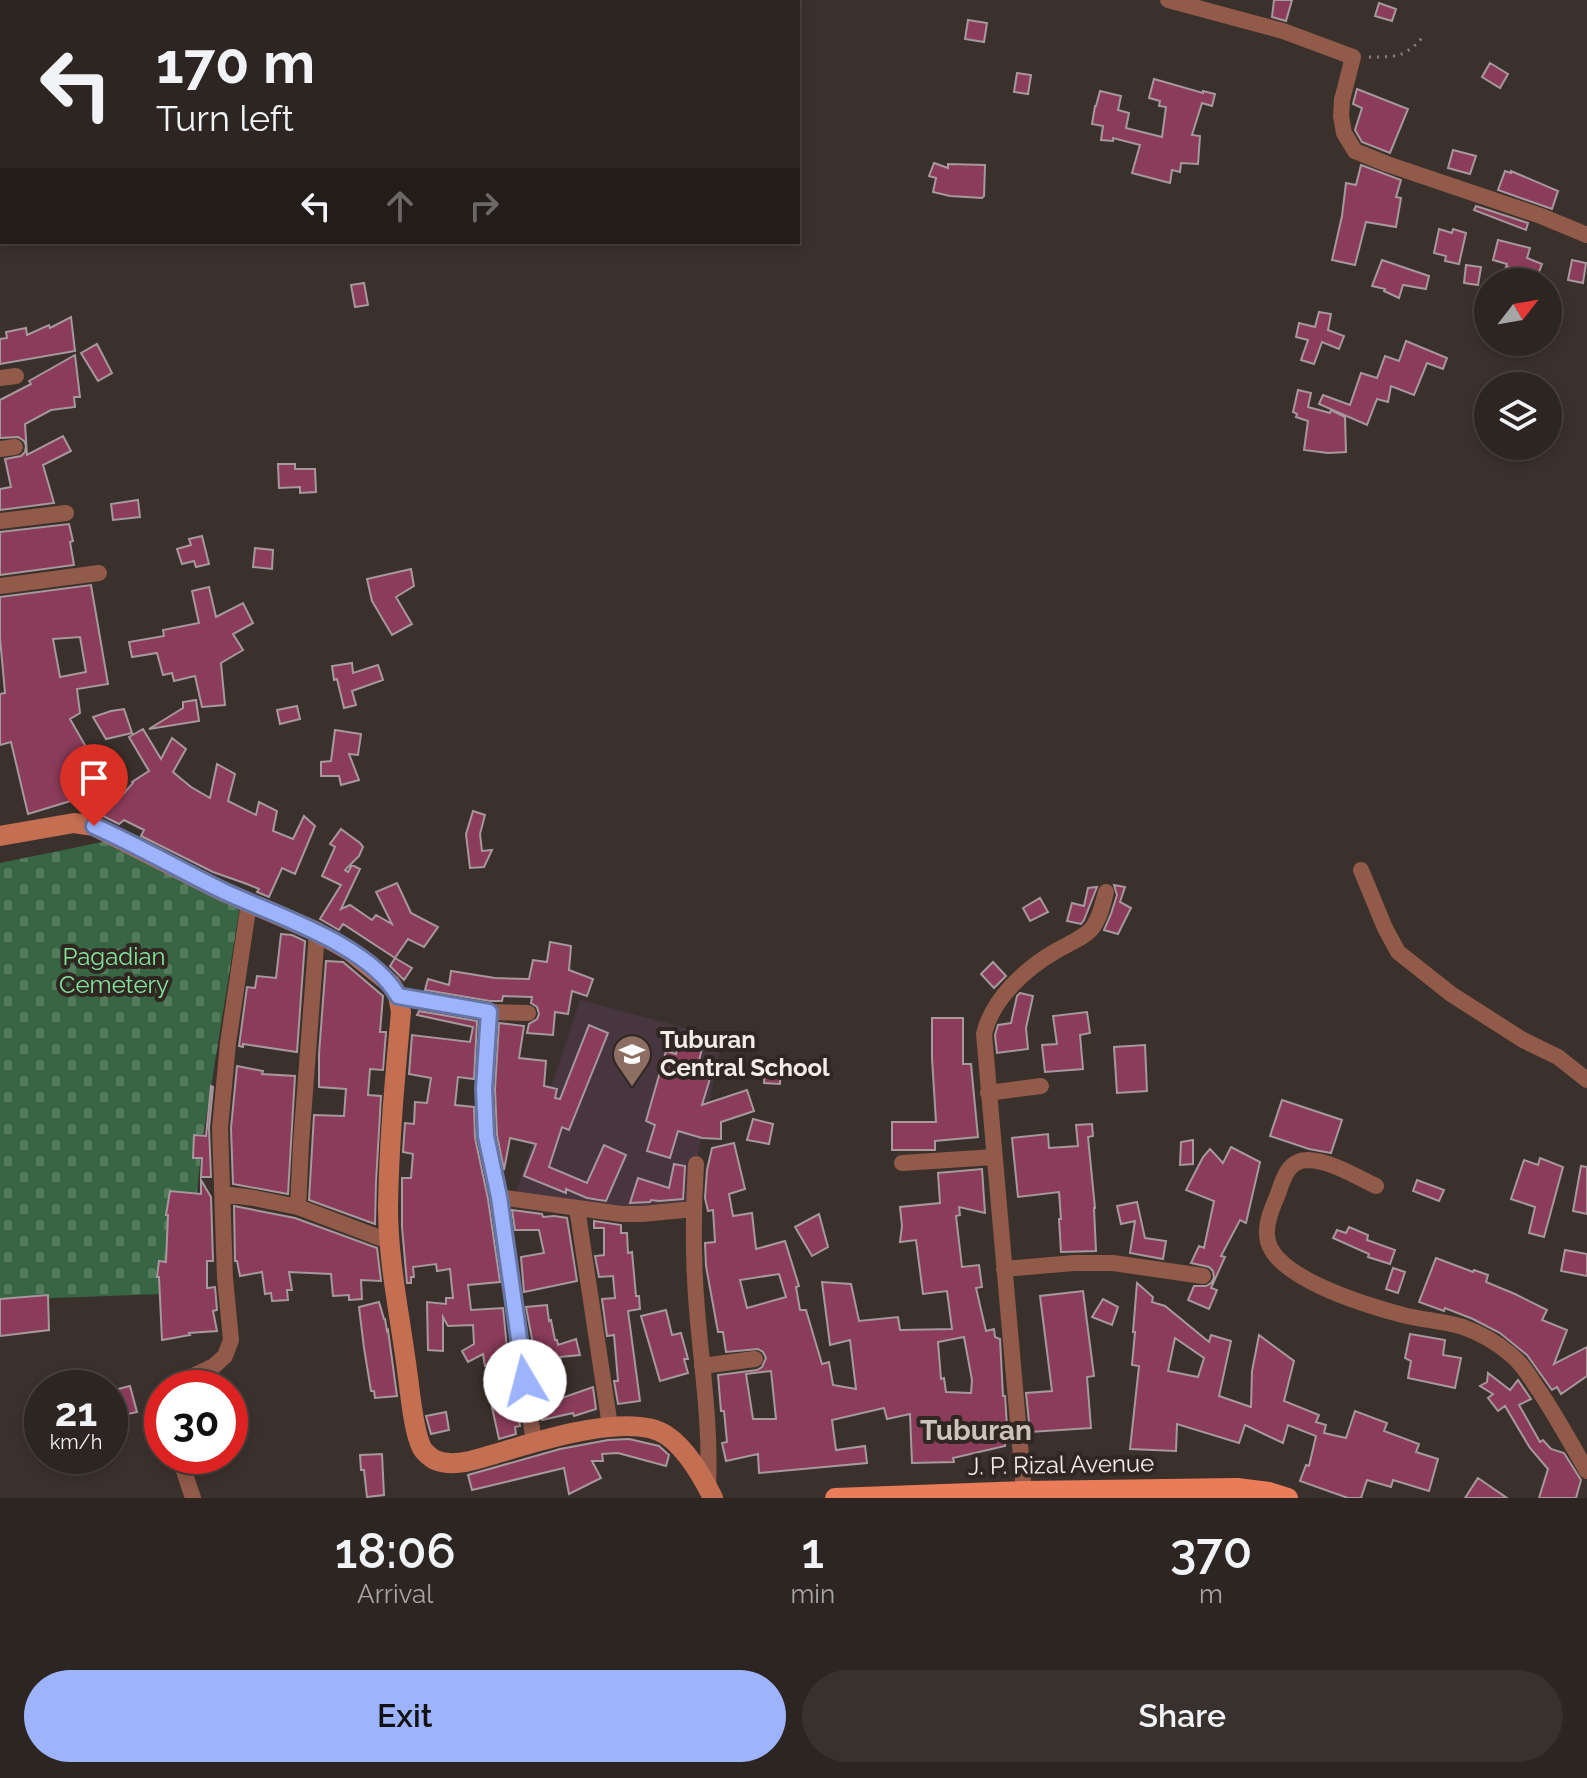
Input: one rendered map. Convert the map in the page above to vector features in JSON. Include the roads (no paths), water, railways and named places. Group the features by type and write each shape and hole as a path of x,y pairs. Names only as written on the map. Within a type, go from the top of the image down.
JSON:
{"main road":[{"name":"J. P. Rizal Avenue","path":"835,1498 1024,1491 1182,1493 1237,1488 1288,1498"}],"street":[{"path":"1168,0 1283,31 1353,57 1341,116 1344,133 1355,151 1587,235"},
{"path":"0,521 66,513"},
{"path":"0,586 99,573"},
{"path":"0,836 74,823 94,826 317,933 350,951 391,984 398,996 401,1012 391,1114 388,1210 414,1418 422,1448 433,1459 463,1463 610,1426 646,1427 664,1433 681,1447 710,1493"},
{"path":"1361,870 1398,952 1451,994 1523,1040 1558,1057 1587,1080"},
{"path":"1024,1491 984,1034 987,1022 1009,989 1039,961 1092,929 1106,892"},
{"path":"205,1370 225,1356 231,1340 225,1278 220,1128 228,1043 249,903"},
{"path":"298,1207 317,933"},
{"path":"398,996 489,1012 528,1013"},
{"path":"489,1012 484,1089 486,1136 499,1197 534,1443"},
{"path":"988,1093 1041,1086"},
{"path":"902,1163 994,1157"},
{"path":"1376,1186 1318,1161 1296,1162 1285,1174 1270,1217 1266,1236 1269,1246 1288,1269 1318,1285 1354,1300 1403,1315 1461,1327 1490,1339 1513,1356 1527,1373 1587,1471"},
{"path":"696,1164 697,1308 710,1450 710,1493"},
{"path":"223,1194 298,1207 391,1242"},
{"path":"499,1197 621,1214 694,1209"},
{"path":"577,1208 610,1426"},
{"path":"1004,1269 1113,1263 1203,1276"},
{"path":"702,1366 755,1359"},
{"path":"185,1474 193,1498"}],"place":[{"name":"Tuburan Central School","path":"632,1088"}],"district":[{"name":"Tuburan","path":"976,1430"}],"park label":[{"name":"Pagadian Cemetery","path":"114,971"}]}
